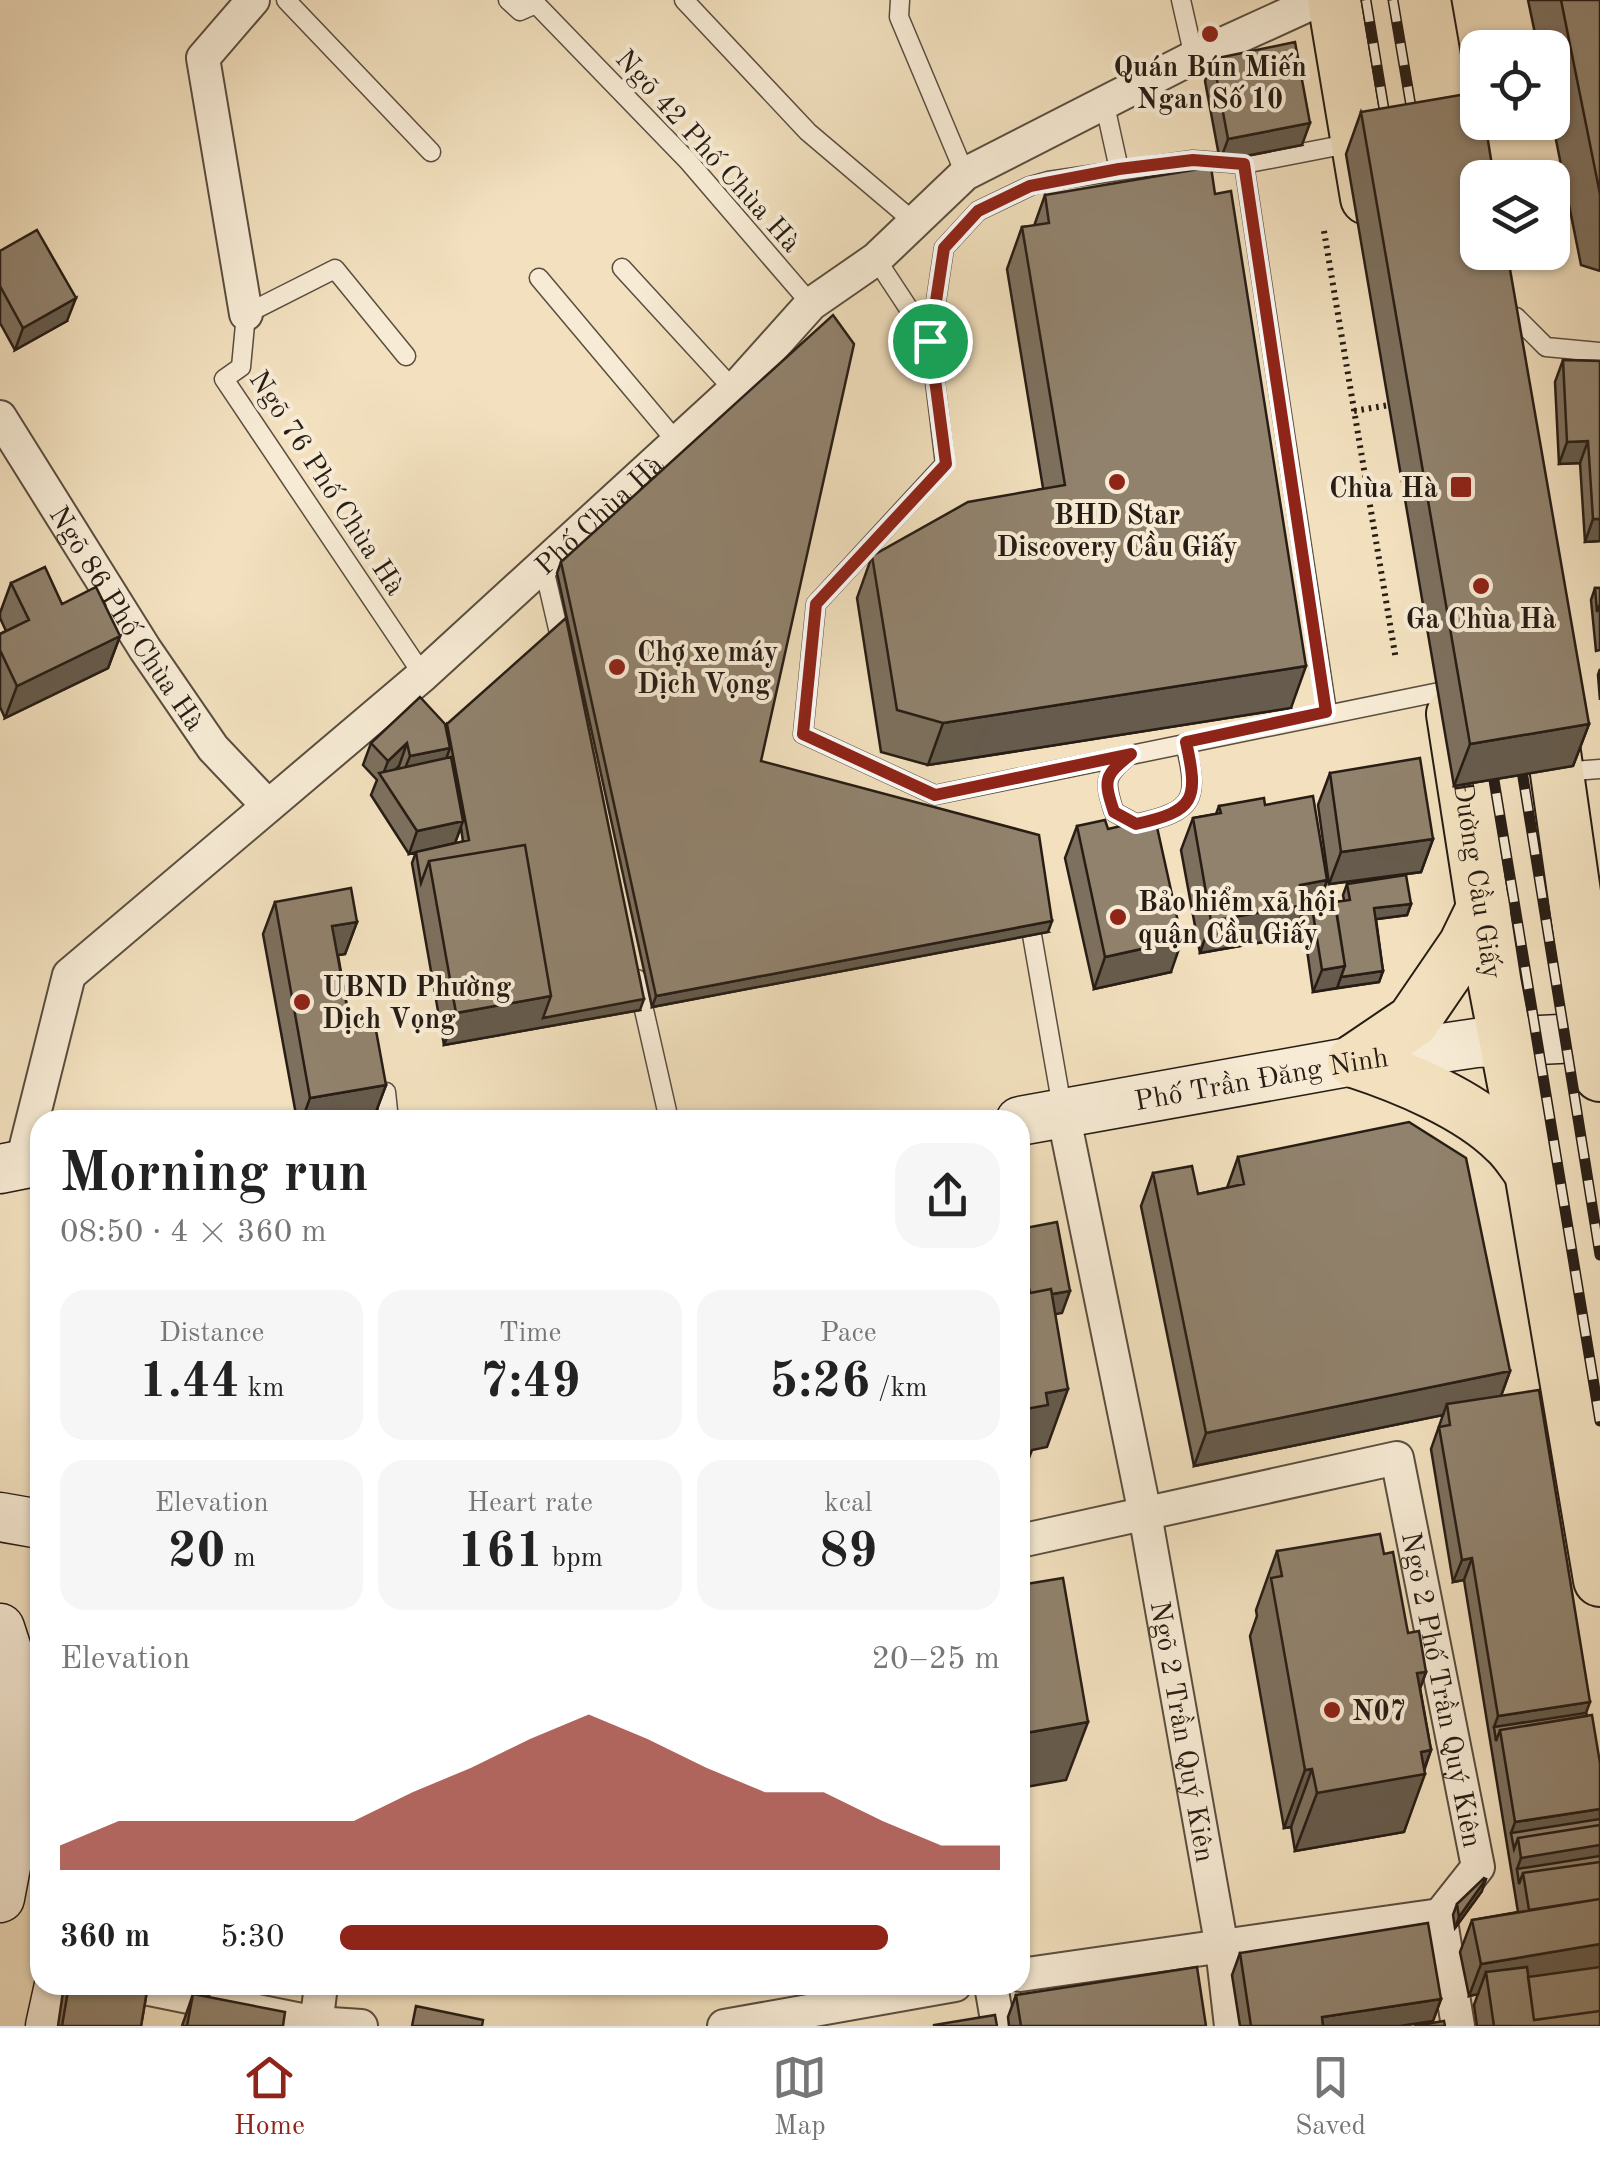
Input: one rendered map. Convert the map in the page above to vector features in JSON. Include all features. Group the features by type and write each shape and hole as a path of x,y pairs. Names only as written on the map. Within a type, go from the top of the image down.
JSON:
{"main road":[{"path":"1334,0 1374,240"},
{"path":"1424,0 1460,206"},
{"path":"1475,290 1488,367"},
{"path":"1539,656 1580,771 1598,1050"},
{"name":"Đường Cầu Giấy","path":"1429,667 1484,906 1600,1580"},
{"path":"1354,1061 1413,1021 1465,945 1484,906"},
{"path":"1354,1061 1419,1086 1476,1118 1506,1140 1531,1172"}],"street":[{"path":"246,314 203,58 253,0"},
{"name":"Phố Chùa Hà","path":"31,1110 69,975 423,675 734,390 811,304 876,260 965,174 1104,101 1319,0"},
{"name":"Ngõ 86 Phố Chùa Hà","path":"0,417 9,453 144,649 213,748 268,806"},
{"name":"Phố Trần Đăng Ninh","path":"1041,1117 1354,1061 1505,1039 1598,1050"},
{"name":"Phố Chùa Hà","path":"16,1162 30,1113"},
{"path":"1030,1539 1145,1514 1041,1117"},
{"name":"Ngõ 2 Phố Trần Quý Kiên","path":"1145,1514 1396,1458 1478,1867 1440,1915"},
{"name":"Ngõ 2 Trần Quý Kiên","path":"1145,1514 1222,1948 1231,2026"},
{"path":"0,1517 30,1522"},
{"path":"0,1628 18,1683 19,1742 13,1830 0,1898"},
{"path":"1030,1974 1440,1915 1458,2026"},
{"path":"50,2026 57,1995"},
{"path":"178,1995 316,2024 361,2026"},
{"path":"316,2024 320,1995"},
{"path":"724,2026 808,2007 888,1995"},
{"path":"993,1995 998,2026"}],"lane":[{"path":"286,0 431,152"},
{"path":"684,0 808,132 913,222"},
{"path":"900,0 900,17 965,174"},
{"path":"1181,0 1194,57"},
{"name":"Ngõ 42 Phố Chùa Hà","path":"514,6 536,4 688,161 811,304"},
{"path":"1104,101 1119,169"},
{"path":"1358,142 1244,164 1193,160 1119,169 1030,186 978,211 944,248 930,341 946,464 816,604 803,734 935,795 1326,712 1429,667"},
{"path":"1244,164 1326,712"},
{"path":"876,260 930,341"},
{"path":"622,268 734,390"},
{"path":"246,314 335,269 406,356"},
{"path":"539,278 676,442"},
{"path":"1475,290 1516,317 1546,346 1600,352"},
{"name":"Ngõ 76 Phố Chùa Hà","path":"246,314 240,367 224,379 423,675"},
{"path":"543,564 567,668"},
{"path":"1131,754 1110,771 1106,787 1114,812 1136,824 1168,817 1192,798 1186,742"},
{"path":"1032,935 1041,1117"},
{"path":"633,959 667,1110"},
{"path":"386,1092 388,1110"}],"path":[{"path":"1324,231 1354,411 1429,667"},
{"path":"1354,411 1389,405"}],"building":[{"path":"1561,0 1600,0 1600,194 1570,30"},
{"path":"1295,42 1310,123 1228,139 1213,59"},
{"name":"Ga Chùa Hà","path":"1460,95 1460,140 1488,140 1491,160 1460,160 1460,270 1510,270 1589,724 1470,744 1361,112"},
{"path":"1211,167 1215,194 1231,191 1306,666 943,723 897,710 872,556 968,502 1065,485 1022,227 1049,223 1045,195"},
{"path":"37,230 76,298 23,328 0,286 0,251"},
{"name":"Chợ xe máy Dịch Vọng","path":"833,315 854,344 761,761 1039,835 1052,921 656,996 561,562"},
{"path":"1563,360 1600,361 1600,519 1593,519 1588,441 1567,442"},
{"path":"45,567 62,604 96,587 120,636 17,686 0,650 0,634 29,620 11,583"},
{"path":"1595,588 1600,588 1597,612"},
{"path":"566,618 644,999 543,1018 551,996 525,845 429,861 421,883 416,852 469,840 447,724"},
{"path":"420,697 445,724 450,748 410,756 407,743 388,761 371,743"},
{"path":"451,757 463,821 417,831 379,773"},
{"path":"1420,758 1433,839 1341,852 1330,773"},
{"path":"1313,796 1327,880 1300,885 1304,905 1211,921 1193,818 1221,813 1219,806 1264,798 1265,805"},
{"path":"1155,818 1182,940 1105,957 1077,826 1105,820 1108,829"},
{"path":"525,845 551,996 456,1013 429,861"},
{"path":"1406,875 1411,904 1374,908 1383,971 1341,977 1345,966 1335,902 1350,900 1347,884"},
{"path":"351,888 357,922 332,926 349,1018 373,1014 386,1085 310,1098 275,902"},
{"path":"1333,892 1345,966 1322,970 1310,895"},
{"path":"1409,1122 1466,1158 1510,1371 1206,1433 1153,1173 1192,1166 1198,1194 1244,1184 1238,1157"},
{"path":"1057,1222 1070,1291 1030,1293 1030,1227"},
{"path":"1051,1289 1068,1389 1046,1393 1048,1405 1030,1408 1030,1293"},
{"path":"1539,1390 1590,1702 1498,1716 1472,1558 1462,1560 1439,1427 1450,1425 1447,1404"},
{"path":"1380,1534 1384,1554 1393,1552 1408,1633 1419,1631 1426,1672 1417,1673 1431,1750 1421,1752 1425,1774 1317,1793 1312,1769 1305,1770 1271,1578 1282,1576 1277,1551"},
{"path":"1063,1578 1088,1722 1030,1732 1030,1583"},
{"path":"1586,1713 1587,1716 1500,1730 1496,1741 1494,1727"},
{"path":"1592,1715 1600,1763 1600,1809 1515,1822 1500,1730"},
{"path":"1600,1819 1600,1825 1518,1838 1514,1849 1511,1833"},
{"path":"1600,1825 1600,1845 1521,1858 1518,1838"},
{"path":"1600,1856 1600,1862 1523,1873 1519,1884 1517,1869"},
{"path":"1600,1862 1600,1899 1529,1910 1523,1873"},
{"path":"1486,1879 1459,1917 1457,1904"},
{"path":"1600,1899 1600,1944 1481,1964 1472,1920"},
{"path":"1428,1923 1441,1999 1322,2017 1323,2026 1251,2026 1240,1953"},
{"path":"1197,1967 1206,2026 1021,2026 1016,1995"},
{"path":"1527,1967 1534,2020 1600,2011 1600,2026 1494,2026 1486,1972"},
{"path":"1600,1967 1600,2011 1534,2020 1528,1977"},
{"path":"67,1995 146,1995 141,2026 62,2026"},
{"path":"193,1995 285,2012 283,2026 187,2026"},
{"path":"416,2006 483,2020 482,2026 412,2026"},
{"path":"995,2015 997,2026 934,2026 934,2025"},
{"path":"1444,2021 1445,2026 1414,2026"}],"railway":[{"path":"1366,0 1388,133"},
{"path":"1393,0 1415,130"},
{"path":"1518,746 1600,1255"},
{"path":"1489,750 1600,1421"}],"place":[{"name":"Quán Bún Miến Ngan Số 10","path":"1210,34"},
{"name":"BHD Star Discovery Cầu Giấy","path":"1117,482"},
{"name":"Chùa Hà","path":"1461,487"},
{"name":"Ga Chùa Hà","path":"1481,586"},
{"name":"Chợ xe máy Dịch Vọng","path":"617,667"},
{"name":"Bảo hiểm xã hội quận Cầu Giấy","path":"1118,917"},
{"name":"UBND Phường Dịch Vọng","path":"302,1002"},
{"name":"N07","path":"1332,1710"}],"route":[{"path":"1193,160 1244,164 1326,712 1186,742 1194,788 1192,798 1168,817 1136,824 1114,812 1106,787 1110,771 1131,754 935,795 803,734 816,604 946,464 930,341 944,248 978,211 1048,181 1193,160"}]}
